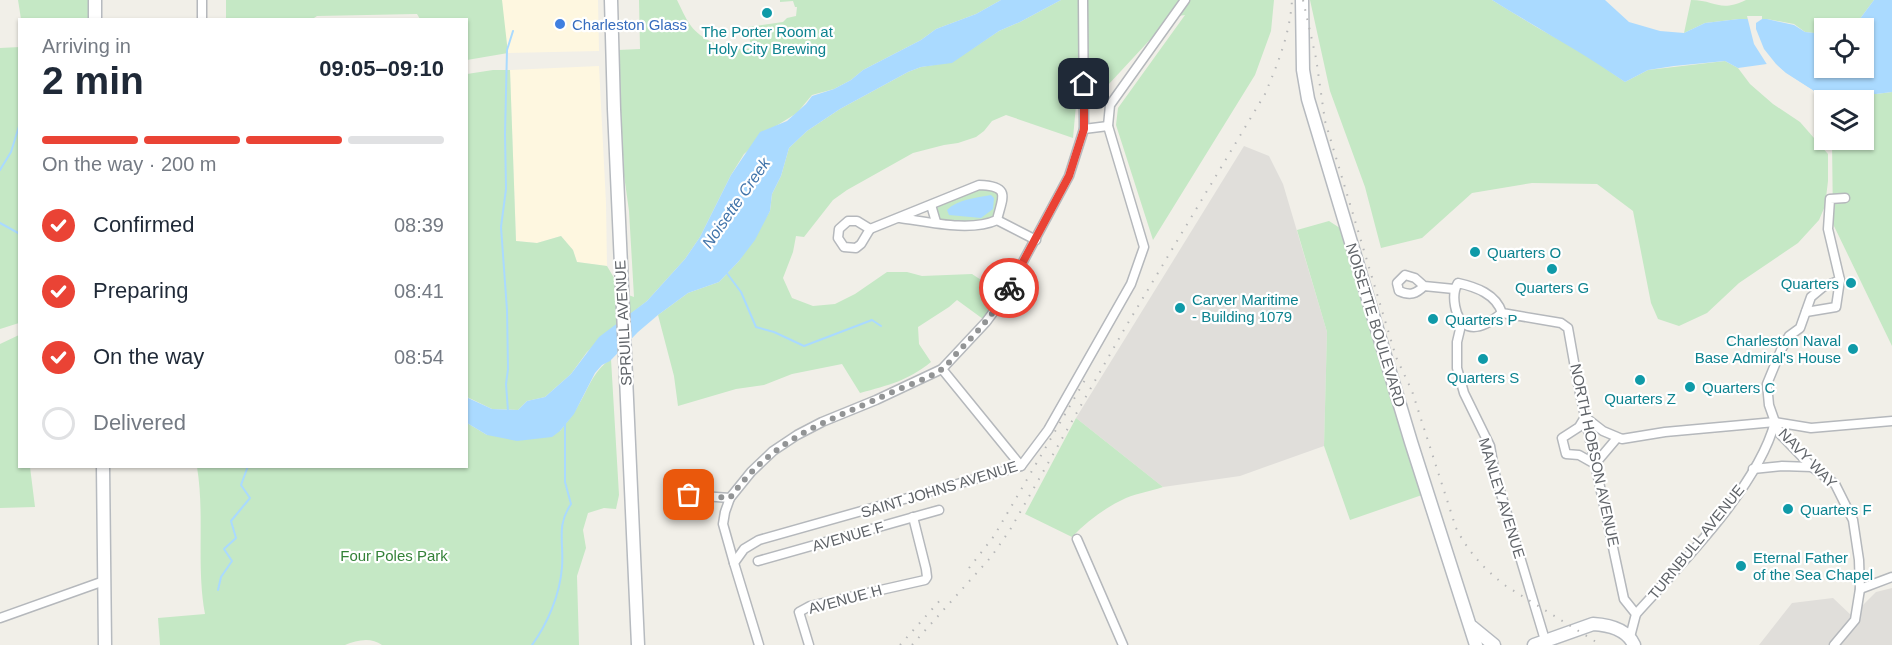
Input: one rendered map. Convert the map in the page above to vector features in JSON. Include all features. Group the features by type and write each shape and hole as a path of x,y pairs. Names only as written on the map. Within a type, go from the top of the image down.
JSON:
{"street":[{"path":"95,0 95,18"},
{"path":"202,0 202,18"},
{"name":"SPRUILL AVENUE","path":"610,0 638,645"},
{"path":"759,645 723,524 730,498 751,472 773,451 822,422 942,369 987,322 1003,299 1069,176 1084,129 1083,0"},
{"path":"1084,129 1108,126 1110,105 1185,0"},
{"name":"NOISETTE BOULEVARD","path":"1302,0 1303,70 1308,99 1411,442 1476,645"},
{"name":"SAINT JOHNS AVENUE","path":"734,563 744,549 759,540 1021,466 1048,430 1131,284 1144,247 1108,126"},
{"path":"870,230 979,185 994,186 1004,196 997,220 986,226 900,218"},
{"path":"1806,312 1836,308 1840,280 1828,229 1830,199 1845,198"},
{"path":"931,205 936,222"},
{"path":"997,220 1036,240"},
{"path":"1840,280 1823,287 1811,297 1800,328 1789,336 1767,384 1769,405 1779,423 1811,428 1892,421"},
{"path":"1458,283 1474,287 1494,300 1500,306 1502,313 1480,326 1468,326 1457,312 1454,289 1458,283"},
{"path":"1424,286 1454,289"},
{"name":"NORTH HOBSON AVENUE","path":"1502,313 1561,323 1569,328 1585,417 1624,599 1636,614"},
{"name":"MANLEY AVENUE","path":"1462,321 1457,342 1457,368 1464,393 1490,446 1495,474 1539,643"},
{"path":"942,369 1021,466"},
{"path":"1585,417 1603,431 1617,438 1595,464 1579,455 1566,454 1562,438 1579,427 1585,417"},
{"name":"NAVY WAY","path":"1617,438 1629,439 1665,432 1779,423 1780,434 1812,467 1835,484 1853,520 1859,560 1860,589 1855,620 1834,645"},
{"name":"TURNBULL AVENUE","path":"1636,614 1740,491 1779,423"},
{"name":"TURNBULL AVENUE","path":"1753,469 1782,466 1812,467"},
{"path":"102,468 105,645"},
{"path":"689,495 730,498"},
{"name":"AVENUE F","path":"758,561 939,510"},
{"name":"AVENUE H","path":"809,645 799,612 810,606 925,580 926,569 913,517"},
{"path":"1077,539 1123,645"},
{"path":"1860,589 1892,577"},
{"path":"0,618 104,581"},
{"path":"1539,643 1593,624 1615,628 1632,641 1636,614"},
{"path":"1470,626 1494,645"}],"shaded area":[{"path":"502,0 598,0 599,51 508,53"},
{"path":"599,66 607,266 577,262 573,250 561,236 537,243 516,241 510,70"},
{"path":"1244,146 1269,156 1283,184 1327,332 1324,446 1240,476 1163,487 1076,418"},
{"path":"1892,588 1892,645 1759,645 1792,603 1833,598 1852,616 1876,592"}],"green space":[{"path":"18,0 89,0 90,18 21,18"},
{"path":"226,0 502,0 508,53 468,60 468,18 419,18 417,14 317,16 314,18 226,18"},
{"path":"639,0 677,0 696,32 718,45 743,49 751,48 748,27 783,22 787,18 796,16 797,7 793,1 780,2 780,0 1001,0 976,14 936,29 921,40 863,70 834,89 812,95 797,113 776,126 744,154 700,237 685,259 647,301 587,352 571,374 545,397 527,401 518,410 492,409 468,397 468,74 510,70 516,241 537,243 561,236 573,250 577,262 607,266 623,293 634,297 629,211 624,175 618,50 640,49"},
{"path":"1061,0 1274,0 1271,31 1255,75 1153,240 1116,125 1118,108 1185,15 1171,17 1108,85 1101,88 1097,85 1075,84 1073,138 1006,115 992,121 976,137 913,153 847,190 833,200 804,237 796,236 793,252 783,278 792,298 813,306 835,304 855,294 887,272 907,272 922,276 972,274 1001,293 983,319 957,300 918,327 919,344 931,362 906,378 860,393 842,364 792,374 764,385 736,389 678,406 674,376 658,315 688,293 719,282 739,261 770,211 772,194 781,176 789,148 807,131 840,109 908,72 921,67 952,62 999,31"},
{"path":"1310,0 1492,0 1585,54 1625,82 1648,70 1725,61 1738,68 1750,84 1773,104 1800,122 1814,138 1814,150 1824,150 1828,154 1825,206 1819,220 1798,243 1739,283 1707,313 1679,326 1658,319 1651,303 1633,211 1597,184 1532,183 1472,193 1422,238 1381,248 1365,187 1330,91"},
{"path":"1691,0 1723,6 1746,0 1874,0 1860,18 1814,18 1814,33 1805,32 1794,24 1767,19 1739,19 1705,23 1684,33"},
{"path":"18,47 18,323 0,329 0,48"},
{"path":"1892,92 1892,346 1833,224 1832,150 1874,150 1874,94"},
{"path":"981,188 996,191 1001,201 989,221 983,223 939,219 936,211 938,205"},
{"path":"1329,221 1343,230 1422,495 1350,520 1324,446 1327,332 1297,230"},
{"path":"18,335 18,468 30,468 35,507 0,508 0,344"},
{"name":"Four Poles Park","path":"611,359 619,495 616,509 604,508 588,513 583,530 586,548 577,576 579,645 382,645 378,642 364,640 345,645 160,645 158,618 205,614 202,596 197,468 468,468 468,424 487,435 560,431 604,364"},
{"path":"1076,418 1163,487 1126,498 1097,515 1072,537 1025,514"}],"water":[{"name":"Noisette Creek","path":"1001,0 1061,0 999,31 952,63 921,67 908,72 840,109 807,131 789,148 781,176 772,194 770,211 755,240 739,261 719,282 688,293 658,315 610,361 602,365 595,373 574,414 552,437 517,441 487,435 468,424 468,398 492,409 518,410 527,401 545,397 571,374 599,337 647,301 685,259 700,237 731,175 760,132 787,121 812,96 834,89 851,80 863,70 921,40 936,29 976,14"},
{"path":"1492,0 1605,0 1629,22 1660,31 1684,33 1705,23 1739,19 1767,19 1794,25 1805,32 1814,33 1814,78 1874,78 1874,18 1860,18 1874,0 1892,0 1892,92 1876,94 1874,90 1814,91 1774,63 1738,68 1725,61 1648,70 1625,82"},
{"path":"991,195 994,198 993,209 981,218 949,215 947,210 956,203"}],"pier":[{"path":"1747,16 1762,16 1762,19 1756,23 1756,29 1764,49 1785,73 1814,91 1814,94 1774,66 1768,66 1754,44"}],"waterway":[{"path":"508,411 507,310 501,227 506,189 507,50 513,31"},
{"path":"0,170 11,152 18,129"},
{"path":"0,223 18,233"},
{"path":"726,272 741,292 756,327 774,332 804,346 872,320 881,326"},
{"path":"532,645 552,608 561,577 562,527 571,504 565,482 565,422"},
{"path":"218,590 221,577 232,561 224,549 236,538 231,521 250,498 241,485 247,468"}],"railway":[{"path":"912,645 991,557 1010,530 1125,328 1265,94 1286,37 1292,0"},
{"path":"1303,0 1316,58 1325,121 1396,357 1412,391 1456,528 1472,553 1498,580 1601,645"},
{"path":"969,568 994,536 1085,380"},
{"path":"900,645 943,597"}],"way so far":[{"path":"689,495 730,498 741,482 773,451 797,435 942,369 987,322 1009,288"}],"place":[{"name":"The Porter Room at Holy City Brewing","path":"767,13"},
{"name":"Charleston Glass","path":"560,24"},
{"name":"Quarters O","path":"1475,252"},
{"name":"Quarters G","path":"1552,269"},
{"name":"Quarters","path":"1851,283"},
{"name":"Carver Maritime - Building 1079","path":"1180,308"},
{"name":"Quarters P","path":"1433,319"},
{"name":"Charleston Naval Base Admiral's House","path":"1853,349"},
{"name":"Quarters S","path":"1483,359"},
{"name":"Quarters Z","path":"1640,380"},
{"name":"Quarters C","path":"1690,387"},
{"name":"Quarters F","path":"1788,509"},
{"name":"Eternal Father of the Sea Chapel","path":"1741,566"}],"route":[{"path":"1009,288 1069,176 1084,129 1084,84"}]}
